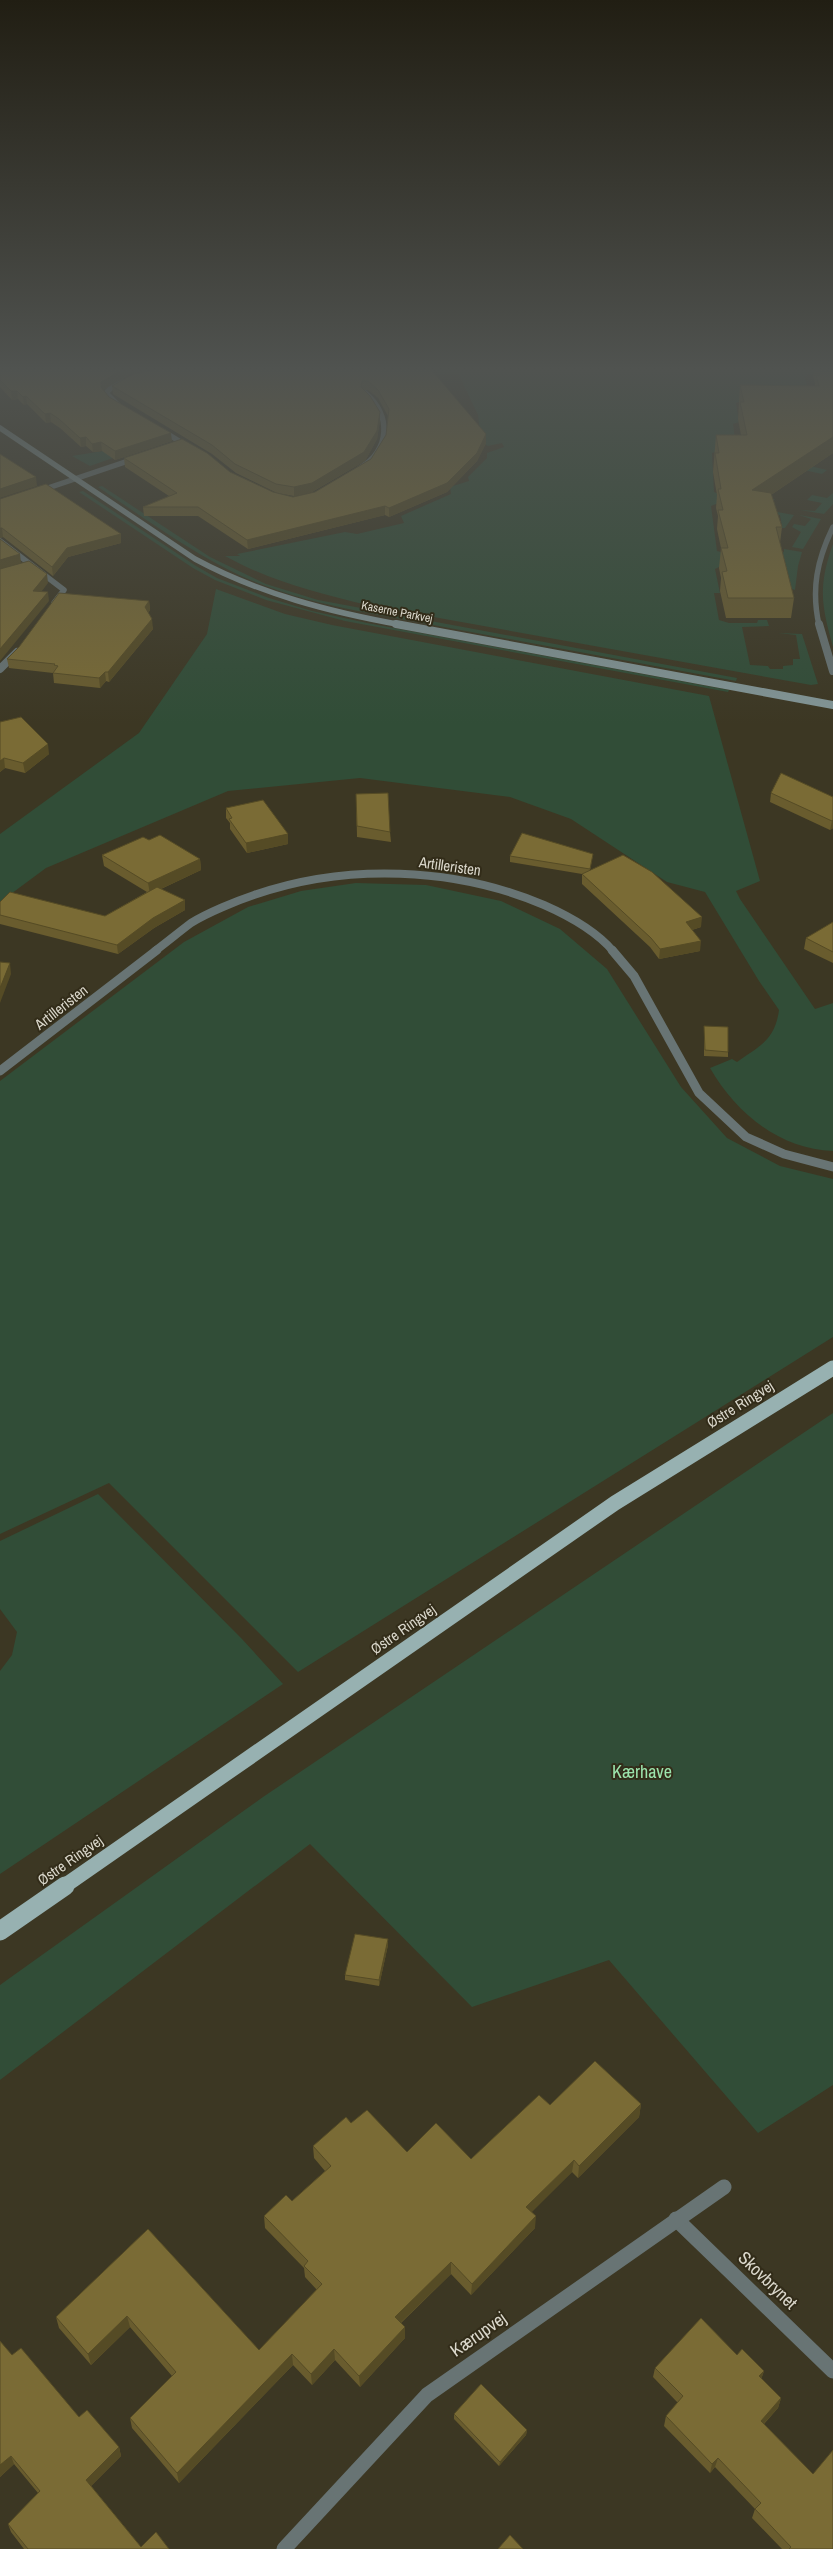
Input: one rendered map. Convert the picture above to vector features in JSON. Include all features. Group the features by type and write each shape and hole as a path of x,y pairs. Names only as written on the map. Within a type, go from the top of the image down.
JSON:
{"main road":[{"name":"Østre Ringvej","path":"0,1931 615,1503 833,1368"}],"street":[{"path":"28,494 52,486"},
{"name":"Kaserne Parkvej","path":"88,486 195,559 224,575 258,589 299,602 373,620 833,705"},
{"path":"833,527 820,553 813,593 815,613 833,671"},
{"path":"0,541 64,590 46,614"},
{"path":"24,568 32,565"},
{"path":"0,669 22,645"},
{"name":"Artilleristen","path":"0,1072 193,922 254,895 313,881 379,873 449,877 520,895 565,914 606,943 634,976 699,1093 746,1137 784,1154 833,1167"},
{"name":"Kærupvej","path":"284,2549 427,2394 724,2187"},
{"name":"Skovbrynet","path":"676,2219 833,2371"}],"green space":[{"path":"102,486 210,557 266,584 318,600 737,678 736,681 324,604 258,583 210,560 161,530 98,487"},
{"path":"714,486 714,492 729,498 775,499 766,510 794,515 785,528 767,528 782,526 780,515 751,515 742,505 716,504 711,506 717,551 735,556 784,552 784,549 802,552 795,590 723,565 715,569 720,593 714,593 719,620 729,623 757,623 758,620 767,620 769,626 742,627 750,665 768,666 770,669 783,669 783,666 793,665 793,659 800,659 796,635 778,633 802,634 818,684 811,685 367,605 312,591 259,573 225,556 240,556 237,554 345,532 357,534 404,523 401,516 451,494 450,487"},
{"path":"83,491 196,566 217,578 269,598 312,611 367,623 729,690 728,692 345,621 266,600 215,580 193,568 79,492"},
{"path":"833,493 833,504 824,514 800,510 815,511 822,503 807,500 812,495 827,498"},
{"path":"799,515 821,519 803,549 792,547 801,532 792,527 794,524 805,526 811,519"},
{"path":"833,544 833,647 824,607 823,584"},
{"path":"216,589 285,614 332,625 709,696 760,881 736,891 815,1009 833,1003 833,1151 813,1149 795,1144 761,1126 733,1100 710,1068 732,1059 737,1062 765,1041 774,1029 779,1010 759,981 705,892 667,882 571,819 510,797 360,778 228,791 46,868 0,902 0,834 139,733 207,634"},
{"path":"356,883 426,885 501,901 560,929 607,969 681,1087 727,1138 780,1166 833,1179 833,1337 298,1672 109,1483 0,1534 0,1081 184,942 248,907 301,891"},
{"name":"Kærhave","path":"833,1413 833,2085 758,2133 609,1960 472,2007 310,1844 0,2080 0,1985 263,1797"},
{"path":"98,1494 242,1639 283,1684 0,1874 0,1671 12,1655 17,1632 0,1609 0,1541"}],"building":[{"path":"40,486 49,486 121,534 67,548 52,567 0,528 0,499"},
{"path":"166,486 260,486 273,492 293,497 315,492 325,486 440,486 389,508 385,506 247,540 198,507 143,507 177,493"},
{"path":"720,486 758,486 752,490 771,493 782,527 776,527 794,598 728,598 722,572 727,571 721,548 728,548 718,510 723,510 718,489 721,489"},
{"path":"0,539 20,554 0,560"},
{"path":"29,561 47,574 33,591 48,592 0,649 0,569"},
{"path":"59,593 149,601 145,607 152,619 108,672 105,672 99,678 53,673 58,666 55,664 7,659 19,647"},
{"path":"21,717 48,744 23,763 4,758 0,761 0,722"},
{"path":"781,773 833,797 833,820 771,793"},
{"path":"388,793 390,832 357,826 356,794"},
{"path":"263,800 288,834 246,843 229,819 232,818 226,808"},
{"path":"522,833 593,854 590,869 510,856"},
{"path":"160,835 200,859 148,883 102,855 143,837 149,840"},
{"path":"623,855 652,872 702,917 686,922 701,941 660,949 651,938 582,874"},
{"path":"157,887 185,900 153,918 117,945 0,915 0,902 10,892 105,916"},
{"path":"833,922 833,952 806,938"},
{"path":"0,962 10,963 0,988"},
{"path":"704,1026 728,1027 728,1052 705,1050"},
{"path":"355,1934 388,1939 379,1980 345,1975"},
{"path":"595,2061 641,2104 579,2166 574,2160 526,2207 536,2216 472,2284 451,2262 395,2317 405,2327 359,2376 334,2349 311,2374 292,2354 177,2473 130,2418 176,2372 127,2316 88,2354 56,2317 148,2229 259,2350 322,2284 304,2266 308,2261 264,2216 286,2195 292,2201 331,2166 313,2146 346,2117 351,2123 367,2110 407,2152 436,2123 471,2159 539,2095 550,2105"},
{"path":"701,2318 737,2355 742,2349 764,2371 759,2376 781,2398 761,2421 813,2474 833,2450 833,2549 789,2549 791,2547 755,2509 761,2503 718,2458 712,2464 666,2416 683,2396 655,2368"},
{"path":"0,2341 12,2355 21,2348 79,2417 87,2410 119,2447 86,2480 141,2547 156,2532 169,2549 28,2549 8,2524 40,2491 11,2456 0,2465"},
{"path":"481,2384 527,2430 500,2462 454,2414"},
{"path":"510,2535 523,2549 498,2549"}]}
